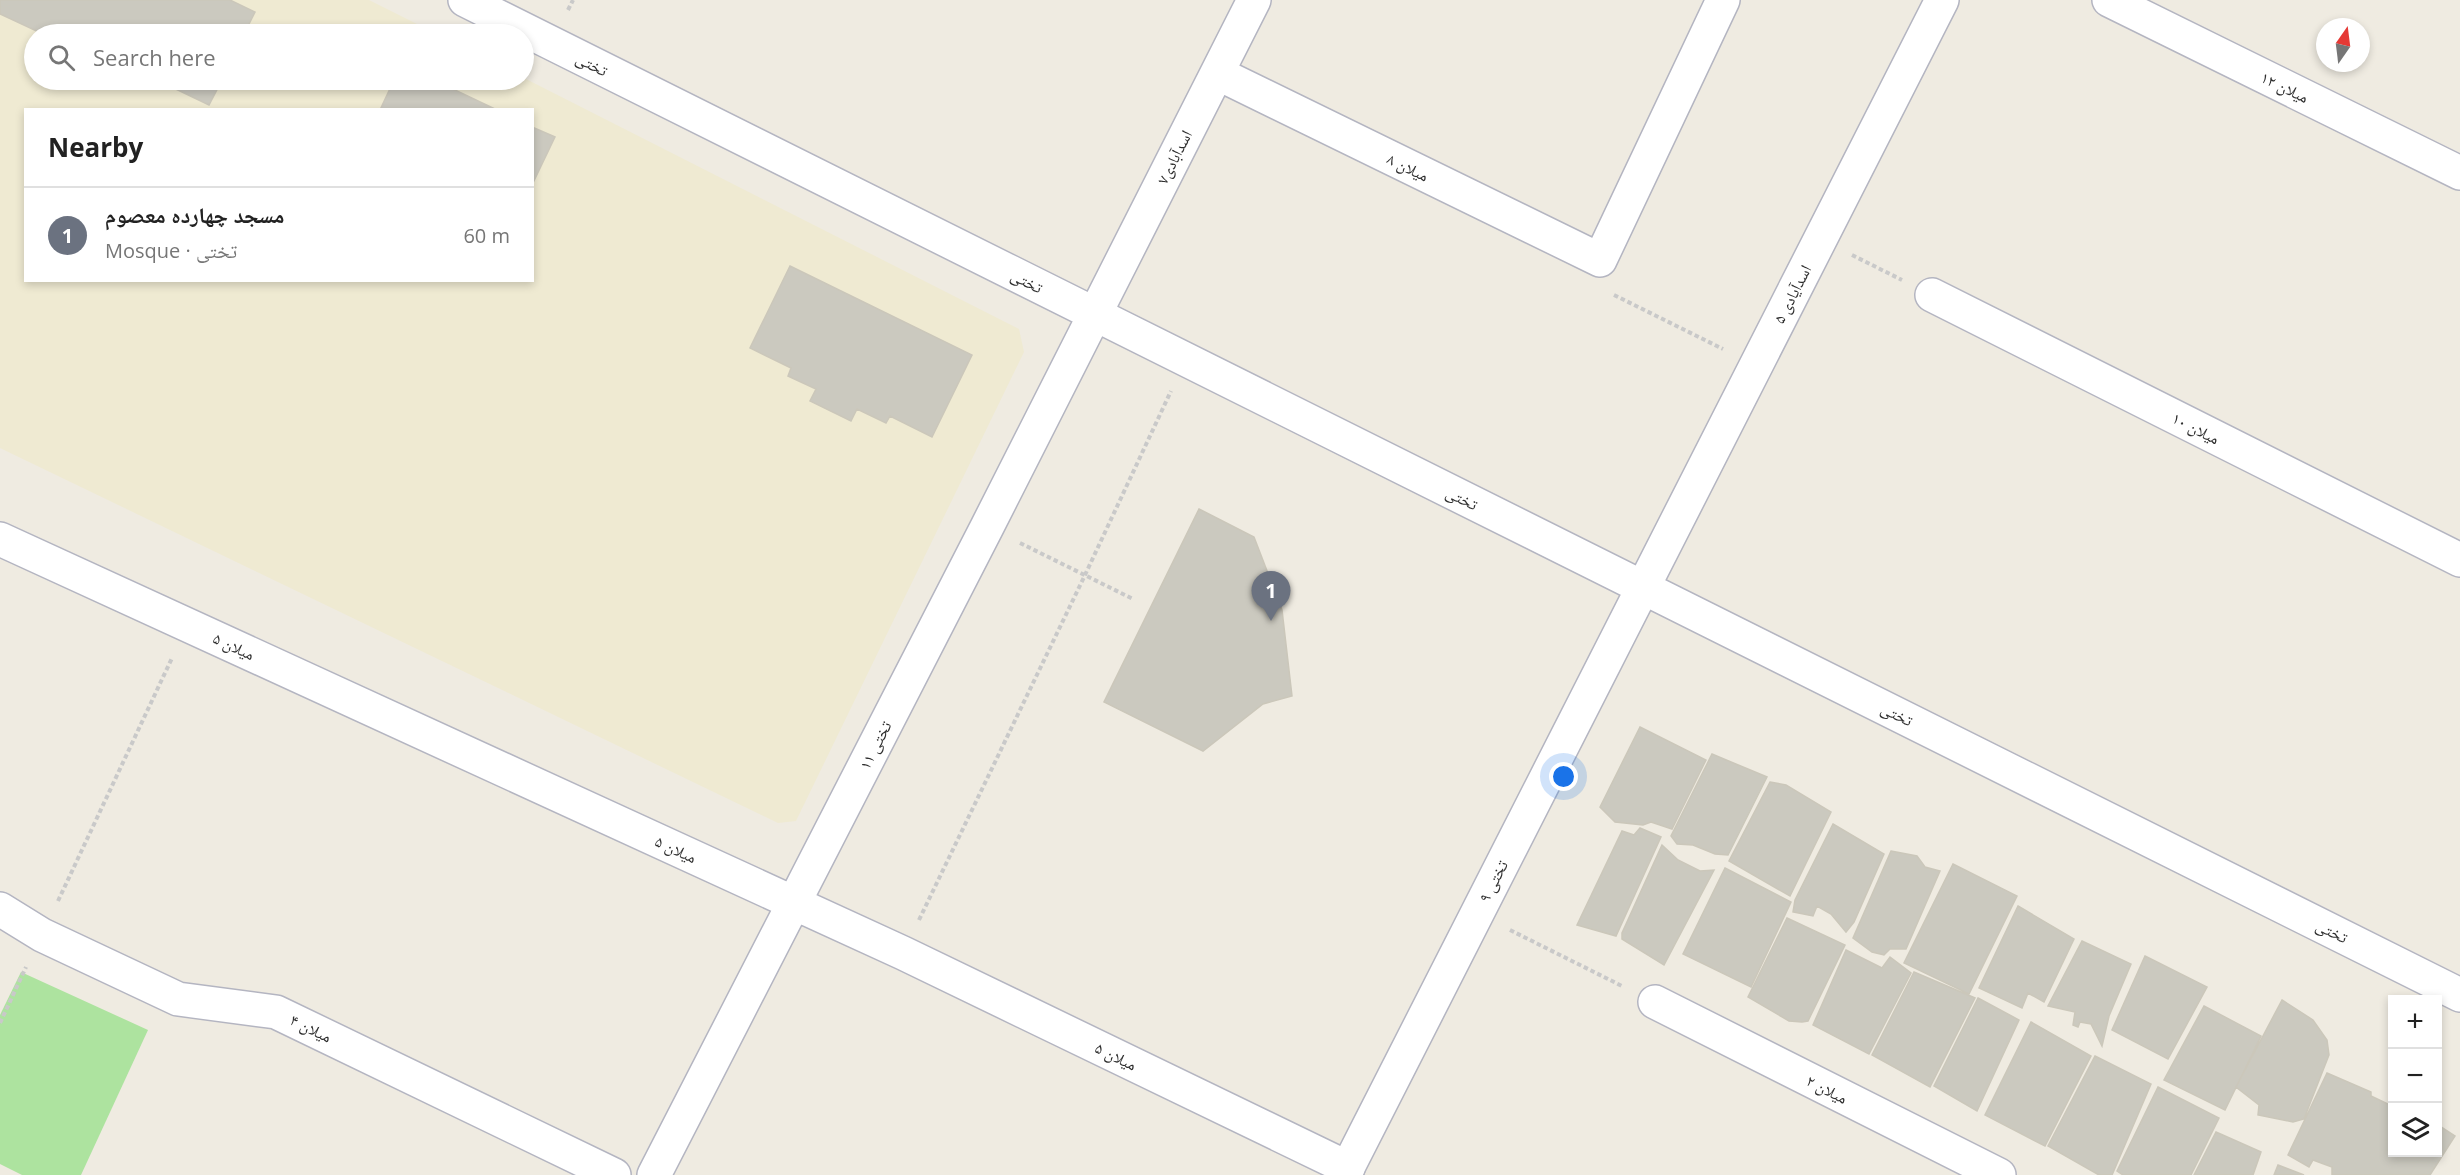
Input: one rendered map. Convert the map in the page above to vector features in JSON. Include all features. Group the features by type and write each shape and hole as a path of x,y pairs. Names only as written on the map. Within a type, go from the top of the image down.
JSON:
{"street":[{"name":"تختی","path":"465,0 513,24"},
{"name":"اسدآبادی۷","path":"1095,314 1254,0"},
{"path":"1600,260 1723,0"},
{"name":"اسدآیادی ۵","path":"1642,587 1942,0"},
{"name":"میلان ۱۲","path":"2109,0 2460,173"},
{"name":"تختی","path":"534,34 2460,995"},
{"name":"میلان ۸","path":"1217,73 1600,260"},
{"name":"میلان ۱۰","path":"1932,295 2460,560"},
{"name":"تختی ۱۱","path":"654,1175 1095,314"},
{"name":"میلان ۵","path":"0,539 903,954 1346,1171"},
{"name":"تختی ۹","path":"1346,1171 1642,587"},
{"name":"میلان ۴","path":"0,909 42,935 178,999 276,1012 614,1175"},
{"name":"میلان ۲","path":"1655,1002 1998,1175"}],"path":[{"path":"1820,239 1932,295"},
{"path":"1600,260 1612,294 1756,365"},
{"path":"903,954 1085,575 1185,359"},
{"path":"987,527 1133,599"},
{"path":"0,1023 188,625"},
{"path":"1477,914 1655,1002"}],"shaded area":[{"path":"0,0 369,0 417,24 24,24 24,90 534,90 534,83 1019,329 1024,352 796,821 778,823 0,448"}],"green space":[{"path":"21,972 148,1030 81,1175 22,1175 0,1164 0,1015"}],"building":[{"path":"0,0 230,0 255,12 249,24 24,25 0,14"},
{"path":"178,90 217,90 209,105"},
{"path":"389,90 455,90 493,108 381,108"},
{"path":"534,128 555,137 534,181"},
{"path":"790,266 972,355 932,437 890,416 886,423 857,409 851,421 810,401 816,389 788,376 791,368 750,348"},
{"path":"1199,509 1254,537 1282,610 1292,696 1263,704 1203,751 1104,702"},
{"path":"1640,727 1706,760 1672,829 1651,822 1643,825 1615,822 1600,807"},
{"path":"1712,754 1767,777 1728,855 1715,854 1693,845 1677,844 1671,836"},
{"path":"1770,782 1786,785 1831,812 1790,896 1729,861"},
{"path":"1833,824 1884,854 1854,922 1846,932 1831,914 1817,906 1813,916 1793,912 1795,900"},
{"path":"1640,828 1661,837 1616,936 1577,925 1622,831 1634,835"},
{"path":"1662,845 1678,860 1700,871 1714,870 1664,965 1622,939 1622,933"},
{"path":"1891,851 1917,856 1925,867 1940,871 1906,949 1890,949 1884,955 1872,952 1853,938"},
{"path":"1953,864 2017,896 1969,994 1904,963"},
{"path":"1725,868 1791,902 1751,987 1683,954"},
{"path":"2018,906 2074,939 2044,1002 2028,993 2022,1008 1979,988"},
{"path":"1787,918 1845,945 1808,1021 1789,1021 1748,997"},
{"path":"2082,941 2131,964 2109,1016 2102,1046 2091,1024 2080,1022 2078,1027 2073,1025 2075,1012 2048,1006"},
{"path":"1846,950 1882,968 1890,957 1911,973 1869,1054 1813,1025"},
{"path":"2145,956 2207,987 2168,1059 2112,1030"},
{"path":"1914,972 1975,998 1930,1087 1872,1055"},
{"path":"1978,998 2019,1020 1977,1111 1934,1086"},
{"path":"2282,1000 2313,1020 2327,1040 2329,1055 2304,1119 2293,1122 2258,1115 2259,1105 2236,1087"},
{"path":"2204,1006 2261,1036 2225,1110 2164,1080"},
{"path":"2031,1022 2091,1056 2045,1146 1985,1115"},
{"path":"2095,1056 2151,1084 2112,1175 2099,1175 2048,1146"},
{"path":"2327,1073 2371,1092 2371,1096 2388,1104 2388,1157 2442,1157 2430,1175 2332,1175 2332,1167 2313,1160 2309,1167 2288,1155"},
{"path":"2158,1087 2219,1118 2191,1175 2123,1175 2117,1171"},
{"path":"2442,1128 2455,1136 2442,1156"},
{"path":"2216,1132 2261,1152 2253,1175 2194,1175"},
{"path":"2278,1165 2304,1175 2274,1175"}],"place":[{"name":"مسجد چهارده معصوم","path":"1271,621"}]}
